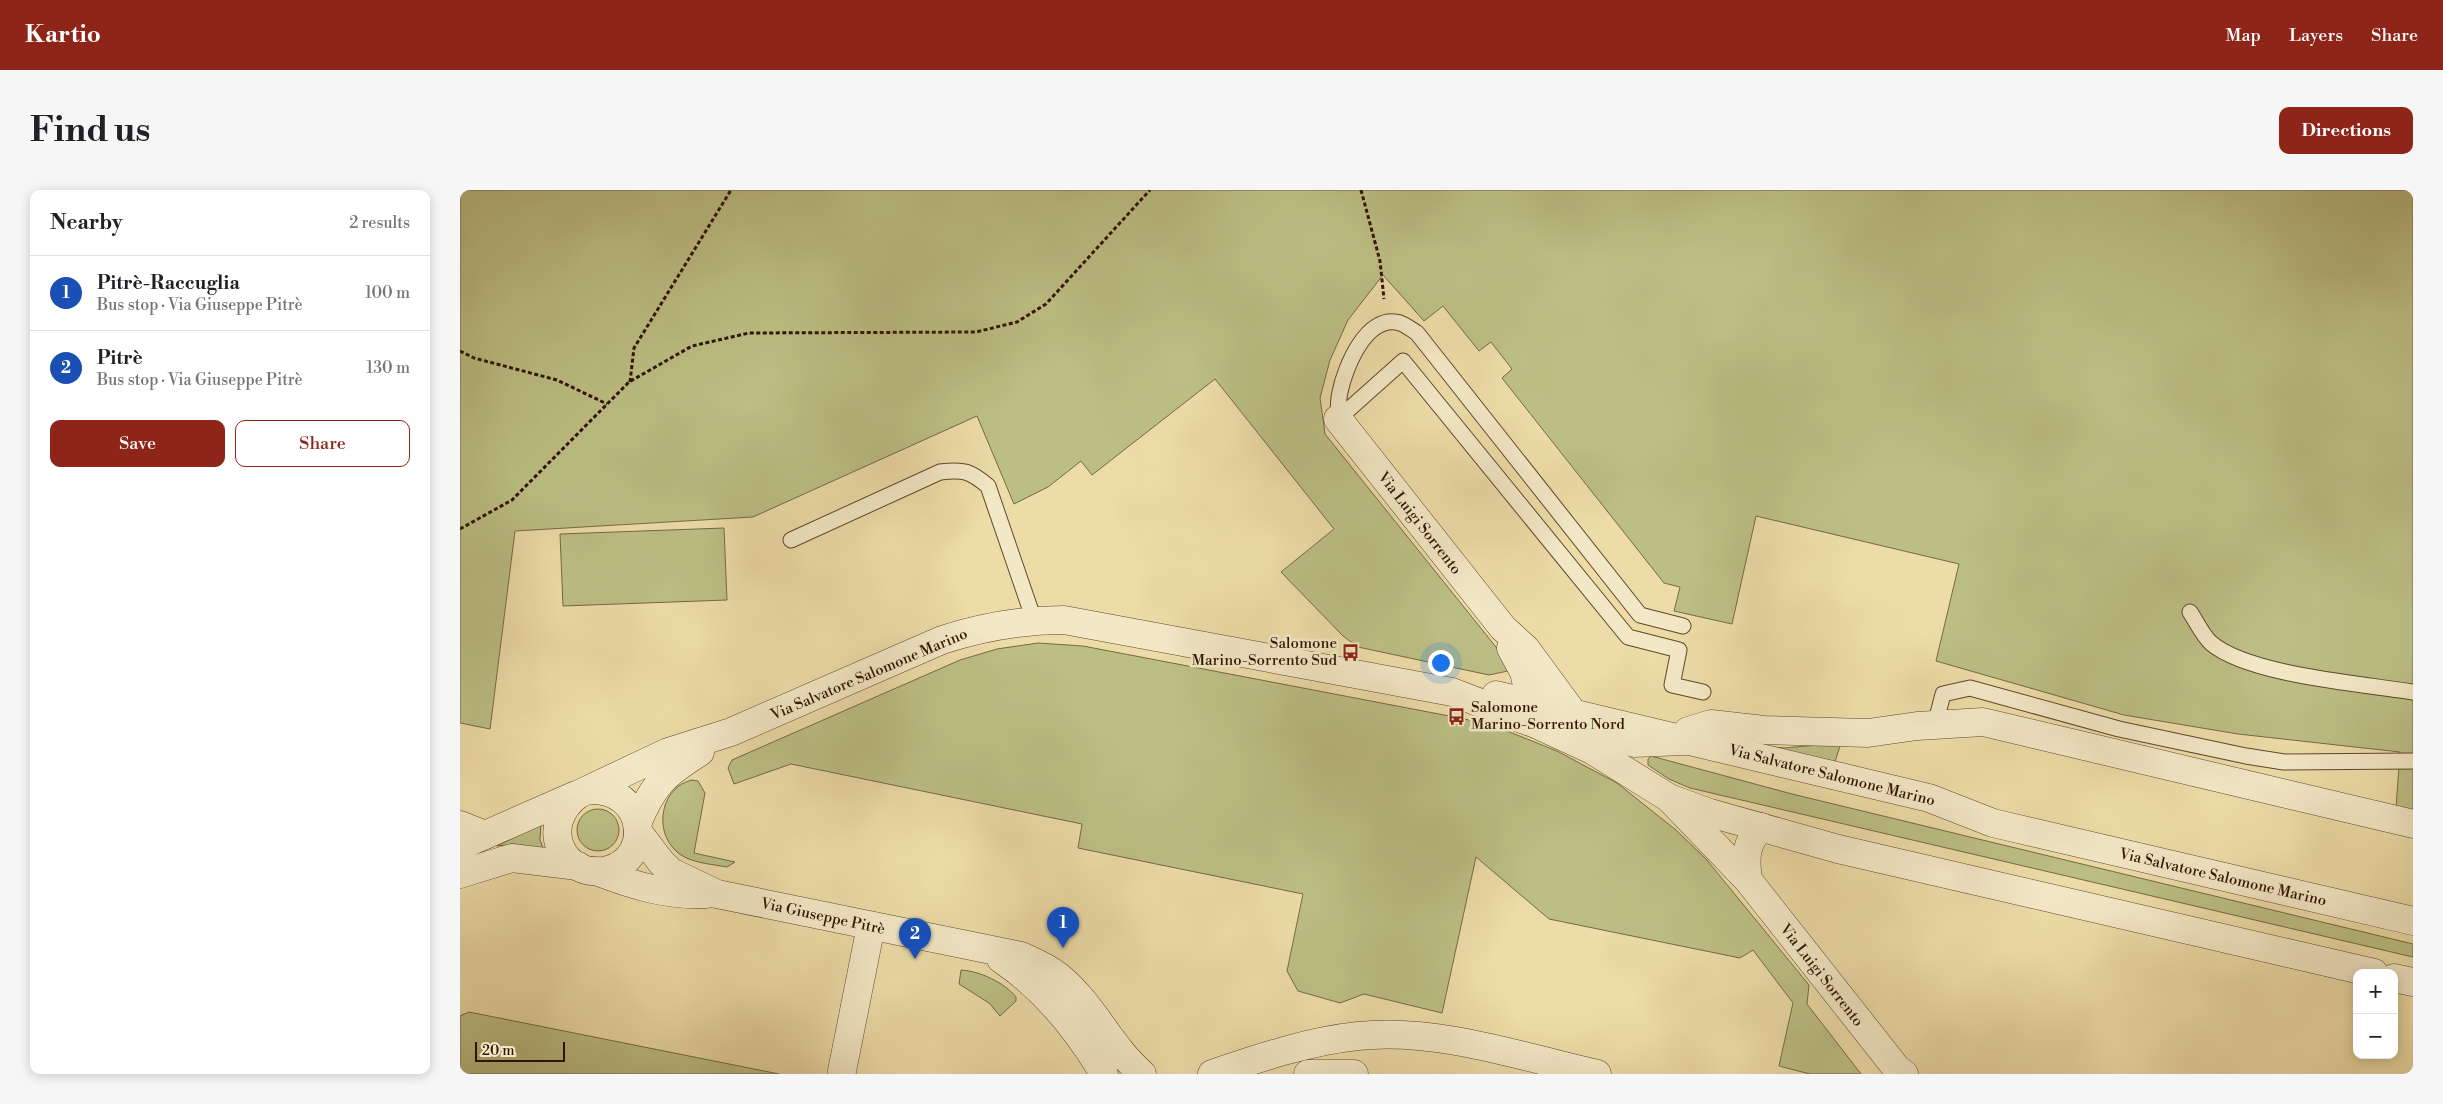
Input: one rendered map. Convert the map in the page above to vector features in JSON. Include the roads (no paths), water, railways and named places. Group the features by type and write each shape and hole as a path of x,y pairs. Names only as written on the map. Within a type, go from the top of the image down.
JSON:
{"street":[{"name":"Via Luigi Sorrento","path":"1338,419 1503,628"},
{"name":"Via Salvatore Salomone Marino","path":"731,732 942,640 975,629 1034,620 1064,620 1096,624 1452,692 1529,715 1592,750 1669,798 1710,813 1838,849 2357,969"},
{"path":"1503,628 1526,649 1573,713"},
{"path":"1503,628 1515,657 1524,672 1528,689 1529,715 1559,725 1635,736 1631,761 1633,776"},
{"name":"Via Salvatore Salomone Marino","path":"1529,715 1573,713 1635,736 1720,747 1929,798 1993,823 2413,921"},
{"path":"1684,741 1688,731 1711,724 1764,730 1868,733 1935,725 1983,722 2413,824"},
{"path":"460,846 585,792 668,752 731,732"},
{"path":"460,874 512,858 587,869 608,870 620,864 629,856 635,845 638,828 651,794 662,779 731,732"},
{"path":"601,790 621,797 631,809 638,828 660,862 671,872 717,894 682,895 628,883 587,869 564,853 557,836 557,823 561,811 569,801 585,792 601,790"},
{"name":"Via Luigi Sorrento","path":"1669,798 1748,880 1900,1072"},
{"path":"460,825 485,835"},
{"path":"1748,880 1746,857 1748,844 1752,836 1762,827"},
{"name":"Via Giuseppe Pitrè","path":"717,894 1021,956 1040,964 1059,977 1077,995 1116,1046 1142,1074"},
{"path":"842,1071 871,926"},
{"path":"987,950 1032,983 1059,1010 1104,1074"},
{"path":"2398,979 2413,982"},
{"path":"1212,1074 1324,1041 1360,1035 1403,1035 1441,1039 1597,1074"},
{"path":"1308,1074 1354,1074"}],"lane":[{"path":"1338,419 1340,392 1350,360 1373,329 1387,323 1399,323 1417,333 1640,614 1683,626"},
{"path":"1338,419 1403,362 1628,637 1679,650 1672,686 1703,692"},
{"path":"791,540 940,472 958,470 972,473 988,486 1034,620"},
{"path":"2190,612 2210,643 2238,659 2277,670 2413,692"},
{"path":"1935,725 1943,694 1970,688 2119,729 2246,756 2284,762 2413,761"}],"place":[{"name":"Salomone Marino-Sorrento Sud","path":"1351,652"},
{"name":"Salomone Marino-Sorrento Nord","path":"1457,716"},
{"name":"Pitrè-Raccuglia","path":"1063,948"},
{"name":"Pitrè","path":"915,959"}]}
